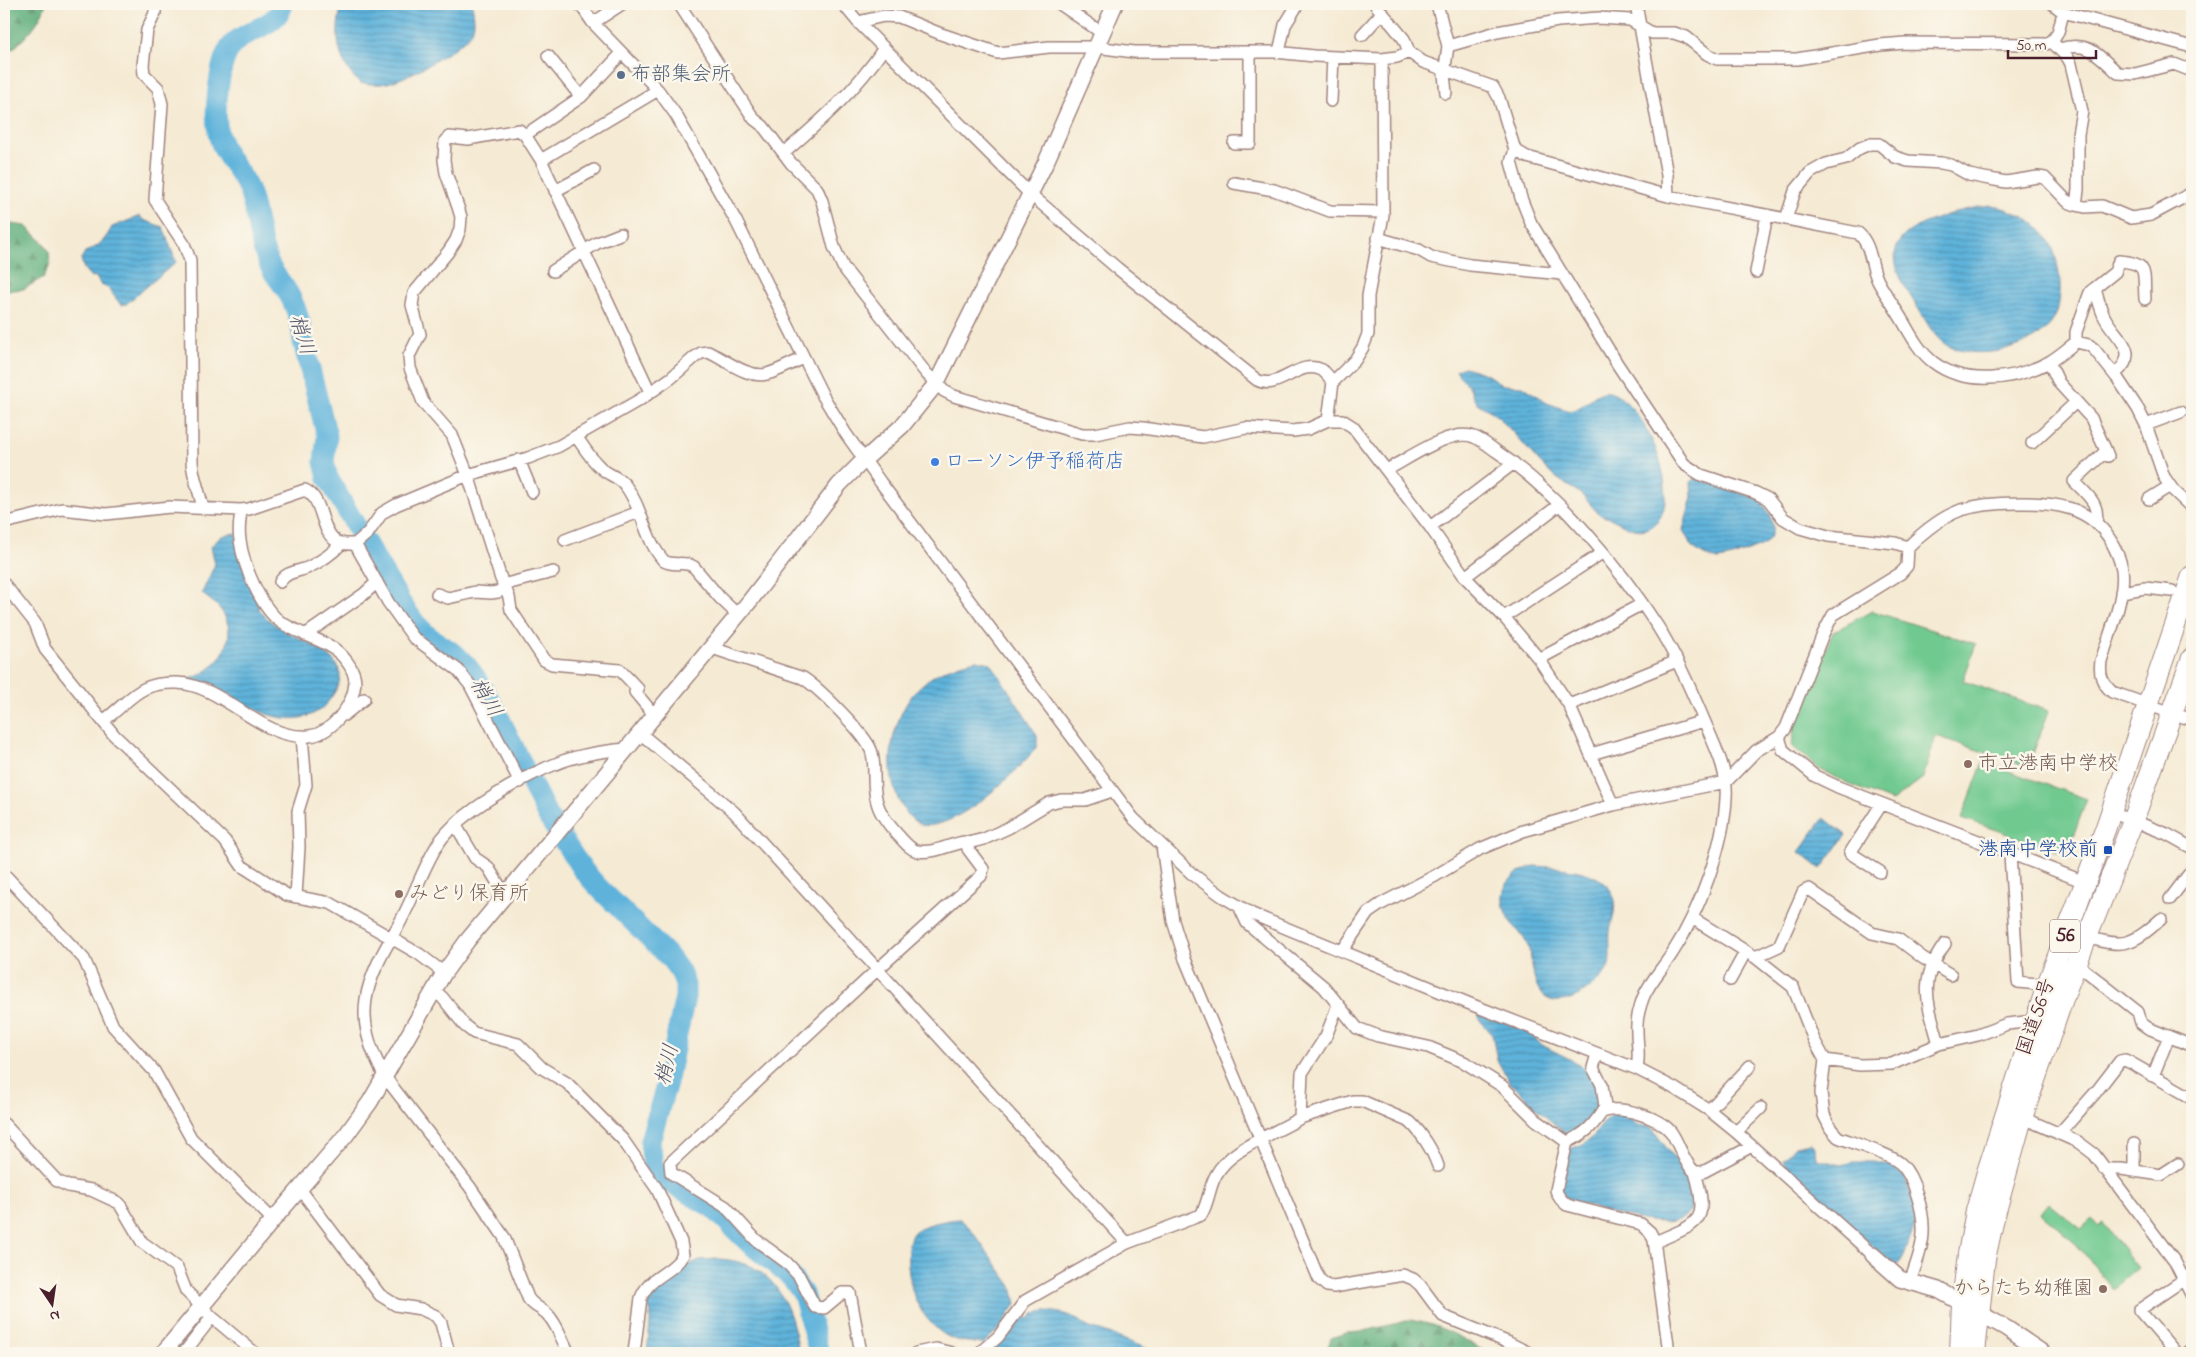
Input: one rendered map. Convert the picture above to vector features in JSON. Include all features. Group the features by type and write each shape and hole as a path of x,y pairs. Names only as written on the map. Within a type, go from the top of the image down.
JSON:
{"highway":[{"name":"国道56号","path":"1960,1353 1970,1308 1985,1259 2035,1021 2111,812 2192,576"},
{"name":"国道56号","path":"2014,1114 2106,891 2192,658"},
{"name":"国道56号","path":"1970,1308 1975,1353"}],"street":[{"path":"155,4 155,12 147,30 142,65 144,74 158,88 162,104 160,154 154,194 155,200 184,244 190,260 192,472 200,493 203,509"},
{"path":"580,4 593,23 621,54 658,90 676,115 705,166 823,396 864,460 1133,818 1191,874 1252,914 1637,1069 1674,1088 1710,1110 1900,1279 1909,1284 1938,1290 2006,1328 2044,1353"},
{"path":"593,23 622,4"},
{"path":"679,4 754,119 763,126 784,154 816,188 822,201 834,247 843,267 936,384 954,396 1082,434 1095,434 1130,427 1203,437 1246,428 1293,431 1308,429 1328,420 1342,420 1353,427 1430,527 1465,577 1504,617 1540,659 1569,706 1612,805"},
{"path":"843,4 858,22 1030,194 1110,262 1257,380 1265,384 1311,367 1323,371 1333,382"},
{"path":"1060,4 1099,40 1134,52 1279,52 1382,59 1397,57 1409,52"},
{"path":"184,1353 207,1313 273,1220 346,1135 385,1077 444,973 467,941 712,648 839,484 902,426 936,384 1030,194 1115,4"},
{"path":"1279,52 1286,25 1298,4"},
{"path":"1437,4 1448,46 1445,69 1446,93"},
{"path":"1636,4 1668,175 1668,196"},
{"path":"2053,4 2063,12 2192,47"},
{"path":"1362,35 1381,8 1404,39 1409,52 1422,62 1493,87 1500,98 1515,150 1511,162 1520,198 1531,223 1623,373 1684,464 1701,475 1756,493 1768,499 1783,518 1800,528 1828,536 1908,547"},
{"path":"2063,12 2056,46 2071,64 2082,111 2078,134 2078,190 2076,205"},
{"path":"858,22 884,16 899,17 941,34 998,53 1099,40"},
{"path":"1448,46 1497,32 1558,21 1599,18 1630,20 1652,33 1674,33 1686,37 1707,54 1717,59 1797,59 1880,45 1905,43 2046,44 2056,46 2073,45 2088,49 2101,55 2118,73 2135,74 2174,64 2192,71"},
{"path":"784,154 825,118 852,90 884,48"},
{"path":"1234,143 1250,143 1250,52"},
{"path":"525,135 581,97 621,54"},
{"path":"548,56 581,97"},
{"path":"1331,101 1333,57"},
{"path":"1328,420 1333,382 1355,360 1363,348 1368,334 1368,296 1383,212 1382,59"},
{"path":"540,160 658,90"},
{"path":"650,392 540,160 525,135 519,130 514,130 468,139 449,137 445,140 444,160 446,173 461,217 460,229 456,240 448,252 414,293 412,299 420,334 409,356 412,378 423,402 452,436 468,475 511,610 544,660 552,664 620,670 638,689 634,692 654,716"},
{"path":"1786,219 1795,191 1810,174 1826,164 1846,159 1860,148 1870,144 1879,144 1895,157 1908,161 1951,165 1969,175 1984,178 2006,182 2038,177 2046,178 2068,202 2085,207 2102,206 2131,218 2151,215 2181,197 2192,193"},
{"path":"1515,150 1526,157 1668,196 1858,233 1863,238 1881,286 1912,337 1931,361 1941,368 1958,375 1987,379 2018,374 2049,362 2076,342 2089,345 2115,374 2138,409 2164,477 2170,486 2192,508"},
{"path":"555,191 594,170"},
{"path":"1234,183 1274,190 1330,211 1383,212"},
{"path":"1756,272 1767,215"},
{"path":"553,271 597,243 620,234"},
{"path":"1378,238 1419,250 1431,257 1470,265 1562,274"},
{"path":"2076,342 2076,332 2091,291 2115,272 2119,261 2137,262 2143,273 2145,299"},
{"path":"2096,288 2106,319 2124,344 2127,354 2124,367 2115,374"},
{"path":"4,523 62,510 106,514 170,507 241,510 305,490 313,496 332,536 342,543 355,544 368,533 382,513 396,505 468,475 559,446 650,392 671,378 701,353 708,352 749,373 757,375 767,374 804,358"},
{"path":"2049,362 2060,383 2091,418 2107,453 2074,481 2094,501 2097,509 2096,522"},
{"path":"2032,443 2076,402"},
{"path":"2146,426 2182,412"},
{"path":"1386,470 1405,461 1417,452 1453,436 1464,435 1474,436 1514,463 1545,489 1602,553 1642,604 1677,661 1704,721 1724,769 1726,782 1726,798 1719,840 1692,918 1673,953 1644,995 1638,1019 1639,1058 1637,1069"},
{"path":"576,436 600,468 619,478 626,485 639,512 646,534 664,561 668,564 688,564 694,567 738,616"},
{"path":"519,460 532,492"},
{"path":"1430,527 1514,463"},
{"path":"2149,499 2170,486"},
{"path":"1342,951 1368,913 1381,904 1480,850 1523,831 1612,805 1726,782 1756,751 1779,737 1786,728 1823,634 1833,615 1901,573 1907,566 1908,547 1926,532 1959,511 1989,503 2050,503 2078,510 2096,522 2109,538 2120,558 2123,582 2100,672 2105,685 2112,692 2192,720"},
{"path":"1465,577 1559,505"},
{"path":"241,510 240,542 254,584 275,618 338,652 352,671 355,682 353,693 335,722"},
{"path":"565,540 639,512"},
{"path":"280,582 288,574 306,568 334,552 342,543"},
{"path":"355,544 388,602 413,637 419,644 444,658 458,670 470,686 526,779"},
{"path":"1504,617 1602,553"},
{"path":"437,594 448,598 475,592 491,593 505,588 510,582 553,572"},
{"path":"305,635 364,594 377,582"},
{"path":"4,584 35,623 45,648 114,735 225,841 242,866 287,896 330,903 419,954 444,973"},
{"path":"2121,592 2145,588 2172,590"},
{"path":"1540,659 1642,604"},
{"path":"712,648 803,678 823,693 868,743 874,759 874,793 880,813 908,846 915,850 937,850 962,842 968,843 984,839 1008,828 1049,803 1061,800 1085,800 1112,791"},
{"path":"1569,706 1677,661"},
{"path":"103,721 119,710 140,690 149,686 179,683 219,696 240,712 282,733 302,736 322,732 364,699"},
{"path":"1591,754 1704,721"},
{"path":"640,733 734,812 1127,1243"},
{"path":"296,897 299,847 298,811 306,785 302,736"},
{"path":"1779,737 1783,750 1815,776 1881,805 2106,891"},
{"path":"568,1353 546,1313 532,1306 504,1237 470,1187 385,1077 376,1062 364,1023 364,1012 369,983 390,937 398,926 438,844 455,824 489,799 564,761 607,750 626,749"},
{"path":"1880,872 1850,853 1881,805"},
{"path":"2111,812 2167,834 2192,848"},
{"path":"455,824 475,858 488,867 505,895"},
{"path":"861,1353 850,1293 842,1293 824,1308 815,1308 799,1276 786,1262 756,1240 726,1207 671,1173 670,1163 878,969 981,876 983,869 968,849 968,843"},
{"path":"1162,846 1178,940 1319,1279 1327,1286 1344,1286 1403,1275 1420,1285 1443,1316 1529,1353"},
{"path":"2010,854 2018,982 2047,985"},
{"path":"2170,899 2192,870"},
{"path":"4,874 84,959 113,1026 154,1071 191,1138 273,1220"},
{"path":"1730,980 1751,954 1779,946 1803,892 1809,889 1872,933 1898,938 1951,975"},
{"path":"1239,906 1247,923 1324,987 1357,1028 1366,1032 1428,1047 1464,1062 1502,1086 1536,1120 1568,1142"},
{"path":"1692,918 1751,954 1793,988 1814,1040 1825,1060 1821,1093 1824,1115 1831,1129 1838,1137 1901,1163 1912,1178 1924,1220 1924,1236 1909,1284"},
{"path":"2088,937 2110,944 2122,944 2149,929 2161,919"},
{"path":"1940,1044 1926,990 1932,963 1945,944"},
{"path":"2077,964 2138,1012 2141,1023 2148,1028 2192,1046"},
{"path":"433,992 442,997 464,1026 474,1033 518,1044 542,1068 567,1083 623,1140 657,1189 681,1242 683,1255 674,1268 658,1277 644,1289 641,1298 634,1353"},
{"path":"1300,1118 1302,1073 1326,1036 1338,1005"},
{"path":"1825,1060 1860,1066 1892,1064 1940,1044 1978,1035 2007,1024 2035,1021"},
{"path":"2153,1076 2169,1036"},
{"path":"1568,1142 1582,1136 1592,1127 1605,1107 1604,1095 1593,1068 1596,1054"},
{"path":"2059,1134 2120,1061 2125,1060 2131,1063 2192,1098"},
{"path":"1710,1110 1750,1066"},
{"path":"979,1353 998,1337 1025,1301 1127,1243 1201,1215 1207,1205 1216,1175 1225,1162 1261,1139 1300,1118 1353,1101 1369,1102 1415,1126 1436,1158 1438,1166"},
{"path":"1736,1132 1762,1108"},
{"path":"1602,1112 1620,1109 1643,1116 1666,1127 1672,1133 1684,1159 1695,1172 1702,1206 1697,1220 1687,1228 1654,1242"},
{"path":"2014,1114 2078,1142 2094,1154 2188,1277 2192,1296"},
{"path":"4,1124 56,1180 68,1186 91,1190 119,1203 142,1242 177,1268 186,1291 207,1313 255,1353"},
{"path":"1568,1142 1557,1180 1558,1197 1567,1204 1641,1224 1650,1232 1654,1242 1669,1353"},
{"path":"2134,1144 2134,1171"},
{"path":"1695,1172 1703,1172 1752,1146"},
{"path":"2104,1168 2161,1175 2178,1164"},
{"path":"300,1189 380,1295 396,1305 421,1309 436,1316 441,1323 449,1353"},
{"path":"2176,1353 2139,1310 2188,1277"},
{"path":"163,1353 207,1313"},
{"path":"2189,1353 2192,1348"},
{"path":"916,1353 936,1349 952,1353"}],"green space":[{"path":"4,4 46,4 37,23 13,49 4,47"},
{"path":"12,224 26,226 44,243 49,251 50,264 44,277 24,289 4,291 4,228"},
{"path":"1872,611 1976,644 1963,681 2049,711 2028,767 1936,736 1923,778 1892,801 1858,788 1821,770 1792,746 1794,726 1833,632"},
{"path":"1983,762 2087,799 2066,855 1962,818"},
{"path":"2049,1203 2081,1229 2092,1219 2098,1227 2103,1223 2138,1268 2113,1289 2077,1245 2041,1213"},
{"path":"1410,1320 1442,1328 1488,1353 1324,1353 1331,1338 1345,1333 1360,1332"}],"water":[{"path":"342,4 472,4 474,24 467,38 458,45 433,62 407,76 387,83 360,83 346,66 339,46 338,26"},
{"path":"1992,205 2016,213 2036,225 2044,233 2055,254 2059,274 2060,290 2057,312 2050,324 2040,335 2026,343 1993,352 1961,351 1948,346 1938,338 1930,327 1899,275 1895,258 1896,250 1899,242 1905,235 1927,222 1956,212"},
{"path":"140,216 143,220 163,227 176,262 126,304 121,305 108,288 101,285 95,276 91,277 84,269 81,259 85,252 102,242 112,227"},
{"path":"1465,367 1486,374 1503,385 1523,386 1547,403 1570,411 1605,392 1609,392 1622,399 1635,412 1647,430 1657,451 1663,473 1665,494 1663,512 1654,525 1638,530 1602,516 1579,493 1553,476 1495,414 1475,400 1467,383 1456,370"},
{"path":"1696,478 1759,499 1770,514 1773,528 1770,538 1763,545 1733,557 1718,560 1704,555 1692,547 1683,530 1692,497 1691,482"},
{"path":"235,533 259,609 277,626 320,649 329,656 338,668 340,678 334,693 324,706 312,715 284,718 269,715 241,702 228,693 225,696 188,681 215,663 227,646 229,636 228,625 224,615 217,605 202,593 215,564 211,546 222,536"},
{"path":"976,660 991,663 1037,735 1037,746 1029,757 986,797 952,819 936,825 922,825 911,818 905,811 893,784 891,753 893,738 903,709 917,689 940,672"},
{"path":"1824,818 1846,835 1821,869 1799,852"},
{"path":"1534,866 1569,869 1594,876 1610,890 1614,901 1610,931 1609,965 1605,973 1589,989 1568,1000 1558,1001 1549,999 1541,993 1535,981 1526,942 1508,918 1503,905 1504,889 1508,883 1519,873"},
{"path":"1479,1014 1526,1031 1542,1044 1573,1061 1587,1072 1593,1080 1601,1102 1588,1124 1578,1131 1565,1133 1510,1083 1497,1060 1492,1034 1479,1019"},
{"path":"1613,1114 1626,1115 1637,1125 1651,1127 1691,1177 1697,1199 1692,1210 1686,1216 1673,1221 1642,1220 1590,1207 1565,1197 1560,1189 1569,1149 1587,1142"},
{"path":"1810,1143 1815,1147 1816,1159 1842,1165 1853,1162 1875,1162 1892,1166 1905,1177 1919,1217 1899,1264 1895,1266 1889,1262 1785,1165 1783,1160 1795,1146"},
{"path":"960,1219 969,1227 1012,1286 1016,1304 1001,1327 983,1344 952,1338 934,1327 916,1301 909,1275 909,1245 915,1231 936,1223"},
{"path":"719,1259 738,1262 754,1268 767,1277 785,1303 796,1335 799,1353 647,1353 651,1313 647,1302 651,1289 681,1268 700,1260"},
{"path":"1046,1311 1067,1315 1090,1328 1159,1353 989,1353 1009,1335 1022,1318 1031,1318 1034,1313"}],"waterway":[{"name":"梢川","path":"283,4 275,17 240,38 228,50 220,77 217,122 223,148 248,188 266,257 273,272 289,294 297,314 327,436 324,462 328,478 401,603 416,624 428,636 456,655 479,682 495,709 548,817 582,869 670,958 681,973 685,985 685,997 667,1082 650,1141 653,1165 657,1173 667,1181 713,1208 748,1242 792,1278 803,1294 819,1353"}],"place":[{"name":"布部集会所","path":"621,75"},
{"name":"ローソン伊予稲荷店","path":"935,462"},
{"name":"市立港南中学校","path":"1968,764"},
{"name":"港南中学校前","path":"2108,850"},
{"name":"みどり保育所","path":"399,894"},
{"name":"からたち幼稚園","path":"2103,1289"}]}
